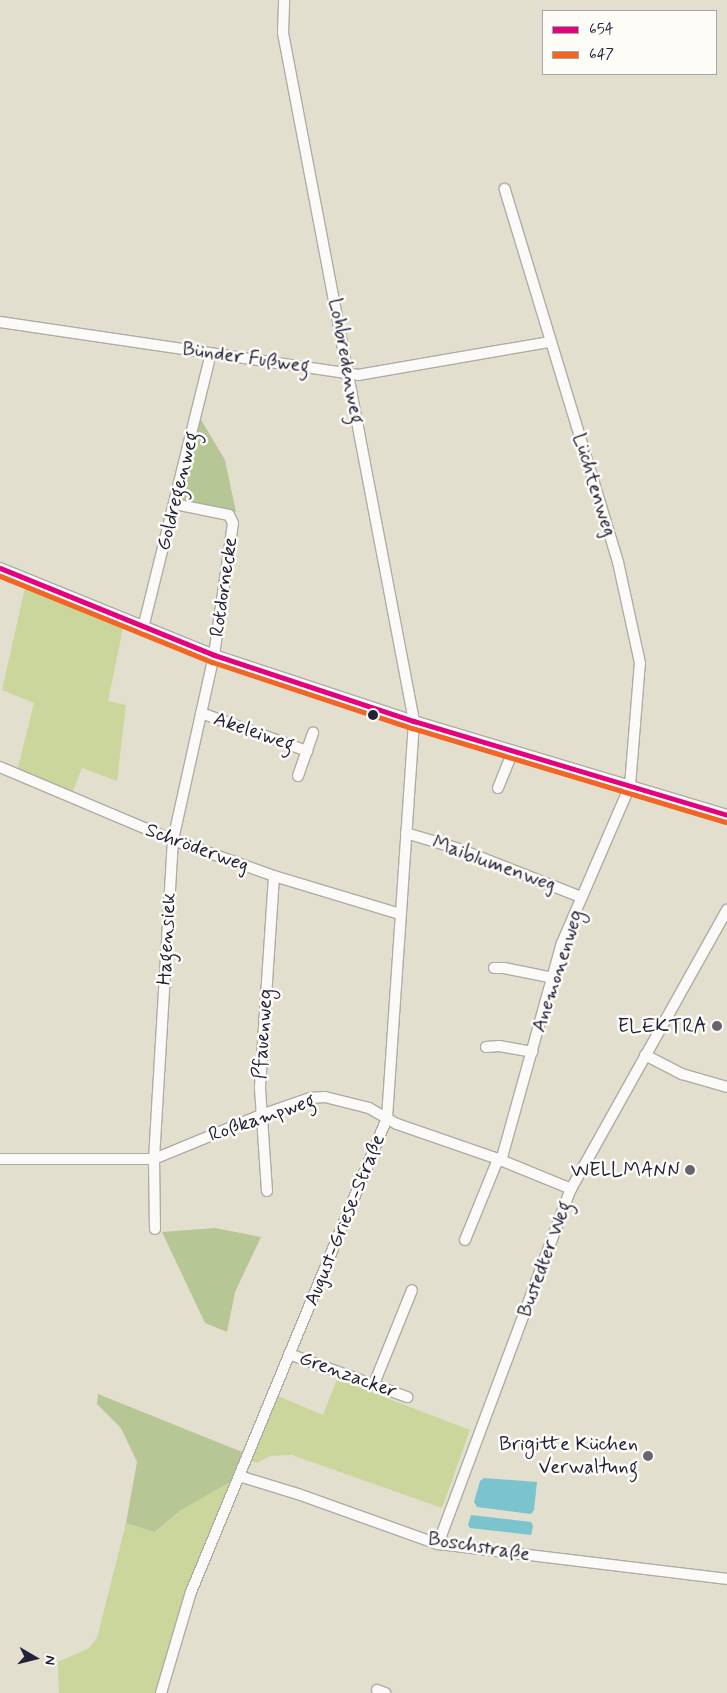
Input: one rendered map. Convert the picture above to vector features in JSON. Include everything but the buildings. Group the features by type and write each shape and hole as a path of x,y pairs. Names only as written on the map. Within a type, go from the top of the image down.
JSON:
{"street":[{"name":"Lohbredenweg","path":"284,0 283,33 414,721"},
{"name":"Lüchtenweg","path":"505,189 618,562 640,663 630,786"},
{"name":"Bünder Fußweg","path":"0,322 358,375 550,342"},
{"name":"Goldregenweg","path":"143,628 211,354"},
{"name":"Rotdornecke","path":"175,504 229,515 233,523 214,655"},
{"path":"0,568 143,628 214,655 414,721 727,815"},
{"name":"Hagensiek","path":"155,1228 154,1159 173,840 214,655"},
{"name":"Akeleiweg","path":"201,714 306,751"},
{"name":"August-Griese-Straße","path":"161,1693 191,1592 387,1118 414,721"},
{"path":"298,776 313,733"},
{"path":"498,788 513,751"},
{"name":"Schröderweg","path":"0,767 173,840 274,876 400,914"},
{"name":"Anemonenweg","path":"465,1240 500,1160 562,943 630,786"},
{"name":"Maiblumenweg","path":"406,833 459,849 581,897"},
{"name":"Pfauenweg","path":"267,1192 260,1087 274,876"},
{"name":"Bustedter Weg","path":"438,1544 572,1188 727,910"},
{"path":"494,968 504,968 553,978"},
{"path":"486,1047 499,1046 532,1052"},
{"path":"645,1055 682,1074 727,1088"},
{"name":"Roßkampweg","path":"0,1159 154,1159 261,1115 310,1098 325,1097 369,1108 397,1124 500,1160 572,1188"},
{"path":"374,1384 412,1290"},
{"name":"Grenzacker","path":"289,1354 408,1397"},
{"name":"Boschstraße","path":"239,1476 298,1494 438,1544 727,1579"}],"green space":[{"path":"200,418 225,460 236,512 186,504 181,500"},
{"path":"25,588 123,628 108,701 126,705 117,781 82,768 71,796 17,771 34,703 2,690"},
{"path":"215,1228 261,1237 235,1292 227,1332 205,1323 162,1232"},
{"path":"337,1379 470,1430 442,1508 292,1455 270,1456 257,1463 252,1461 278,1396 323,1415"},
{"path":"98,1394 242,1452 232,1481 181,1510 155,1532 126,1523 137,1462 121,1428 97,1404"},
{"path":"232,1481 187,1587 156,1693 59,1693 58,1662 89,1648 97,1638 126,1523 156,1532 181,1510"}],"water":[{"path":"484,1478 537,1482 534,1510 531,1514 477,1507 474,1502 480,1481"},
{"path":"471,1515 531,1522 533,1526 531,1535 470,1528 468,1525"}],"transit line":[{"name":"654","path":"0,568 214,655 414,721 727,815"},
{"name":"647","path":"0,576 212,662 412,728 725,822"}],"place":[{"name":"ELEKTRA","path":"717,1026"},
{"name":"WELLMANN","path":"690,1170"},
{"name":"Brigitte Küchen Verwaltung","path":"648,1456"}]}
